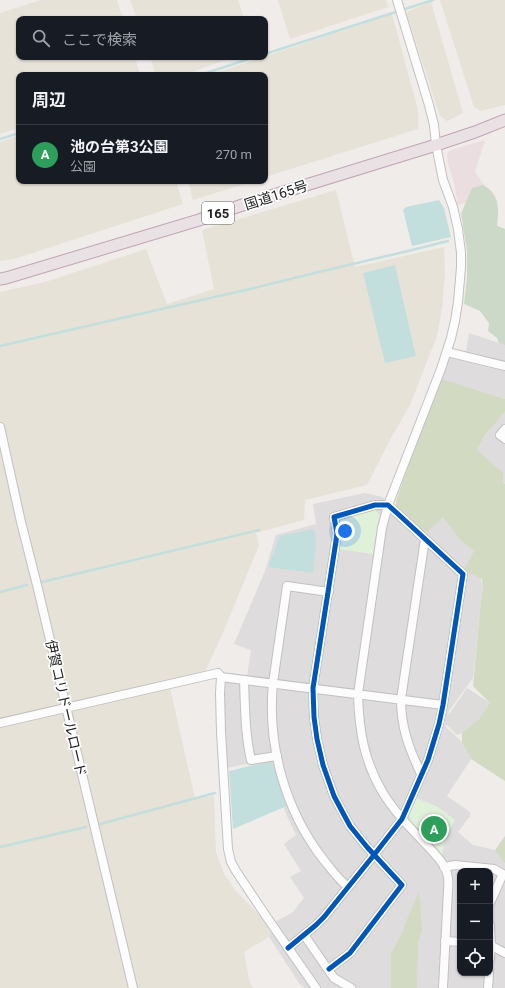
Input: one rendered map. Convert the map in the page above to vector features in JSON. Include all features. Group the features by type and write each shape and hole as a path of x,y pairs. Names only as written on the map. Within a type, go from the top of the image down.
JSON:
{"highway":[{"name":"国道165号","path":"0,279 198,220 251,202 436,145 505,120"}],"street":[{"path":"399,6 434,125 436,145 459,235 461,267 456,322 447,352 388,505 380,542 358,694 359,720 370,769 383,793 402,819 438,858 444,867 448,882 444,988"},
{"path":"447,352 505,366"},
{"name":"伊賀コリドールロード","path":"0,427 21,522 133,988"},
{"path":"505,429 500,435 505,439"},
{"path":"288,948 324,917 348,886 374,855 402,819 428,760 434,743 443,705 463,574 388,505 375,505 334,517 337,533 313,688 314,717 323,765 334,796 350,826 374,855 402,885 350,953 329,969"},
{"path":"421,774 407,741 402,715 402,699 425,538"},
{"path":"329,592 287,586 273,683 272,717 281,775 299,821 315,847 339,879 348,886"},
{"path":"0,723 218,672 221,677 221,732 230,862 316,988"},
{"path":"221,677 443,705"},
{"path":"244,680 245,719 251,760 277,756"},
{"path":"444,867 455,865 484,868"},
{"path":"493,869 503,874 493,896"},
{"path":"304,935 334,978 352,988"},
{"path":"446,941 457,942"},
{"path":"493,947 505,953"},
{"path":"488,988 489,976"}],"shaded area":[{"path":"41,0 117,0 122,16 16,16 16,60 136,60 139,72 16,72 16,129 0,134 0,13"},
{"path":"130,0 238,0 243,16 136,16"},
{"path":"278,0 386,0 388,7 290,39"},
{"path":"440,0 505,0 505,105 481,111 474,107"},
{"path":"431,2 463,113 447,121 440,116 406,12"},
{"path":"392,14 418,110 418,129 268,176 268,72 219,72 255,60 268,60 268,56"},
{"path":"151,60 226,60 192,72 155,72"},
{"path":"16,136 16,184 177,184 183,204 14,259 0,261 0,142"},
{"path":"485,140 475,172 485,186 472,188 467,202 458,205 447,156 451,150"},
{"path":"189,184 244,184 193,200"},
{"path":"336,190 355,267 444,247 445,274 442,309 437,336 410,405 367,485 305,500 304,520 256,533 259,545 223,633 200,682 170,688 195,798 214,796 216,852 224,874 236,891 270,926 269,937 244,952 249,980 253,988 0,988 0,292 45,282 146,249 167,304 214,289 202,230","holes":["395,266 416,356 363,273"]},
{"path":"469,333 505,345 505,399 439,378 452,348 466,351"},
{"path":"505,412 505,484 477,450 485,435"},
{"path":"365,493 382,497 426,533 443,516 460,540 474,551 483,588 473,678 449,711 446,727 462,742 471,759 447,796 470,812 470,816 458,832 473,845 495,850 505,864 505,988 304,988 299,983 269,937 270,926 293,912 304,898 290,877 301,871 284,844 296,835 286,814 270,764 267,760 226,768 222,693 226,674 247,677 251,650 234,644 265,571 276,535 316,524 313,504"},
{"path":"467,688 490,703 478,720 462,733 457,735 444,722 446,716 450,713"}],"green space":[{"path":"483,185 493,193 497,202 497,226 505,229 505,345 499,343 497,338 488,331 489,323 480,311 464,304 467,278 467,251 461,214 472,188"},
{"path":"439,378 505,399 505,412 485,435 477,450 503,473 503,482 505,484 505,781 471,759 462,742 462,733 478,720 490,703 473,686 483,588 482,579 464,570 474,551 460,540 443,517 426,533 396,506 396,501"},
{"path":"375,510 380,515 373,554 339,549 340,522 342,519"},
{"path":"414,797 438,807 455,820 446,837 442,855 410,820 409,812"},
{"path":"505,836 505,864 495,850"},
{"path":"419,892 422,931 418,942 417,988 391,988 391,954 403,931"}],"water":[{"path":"439,200 444,208 451,237 412,246 403,210 406,207"},
{"path":"395,265 416,356 385,363 363,273"},
{"path":"314,529 316,542 313,573 268,567 280,536"},
{"path":"270,761 287,806 233,829 229,771"}],"waterway":[{"path":"268,53 433,0"},
{"path":"209,72 246,60"},
{"path":"0,139 16,134"},
{"path":"0,346 250,289 448,241"},
{"path":"42,582 259,530"},
{"path":"0,592 27,585"},
{"path":"100,824 215,793"},
{"path":"0,847 86,827"}],"cycle path":[{"path":"288,948 324,917 374,855 402,819 428,760 439,724 463,574 388,505 375,505 334,517 337,533 313,688 314,717 323,765 334,796 350,826 367,847 402,885 350,953 329,969"}],"place":[{"name":"池の台第3公園","path":"434,829"}]}
